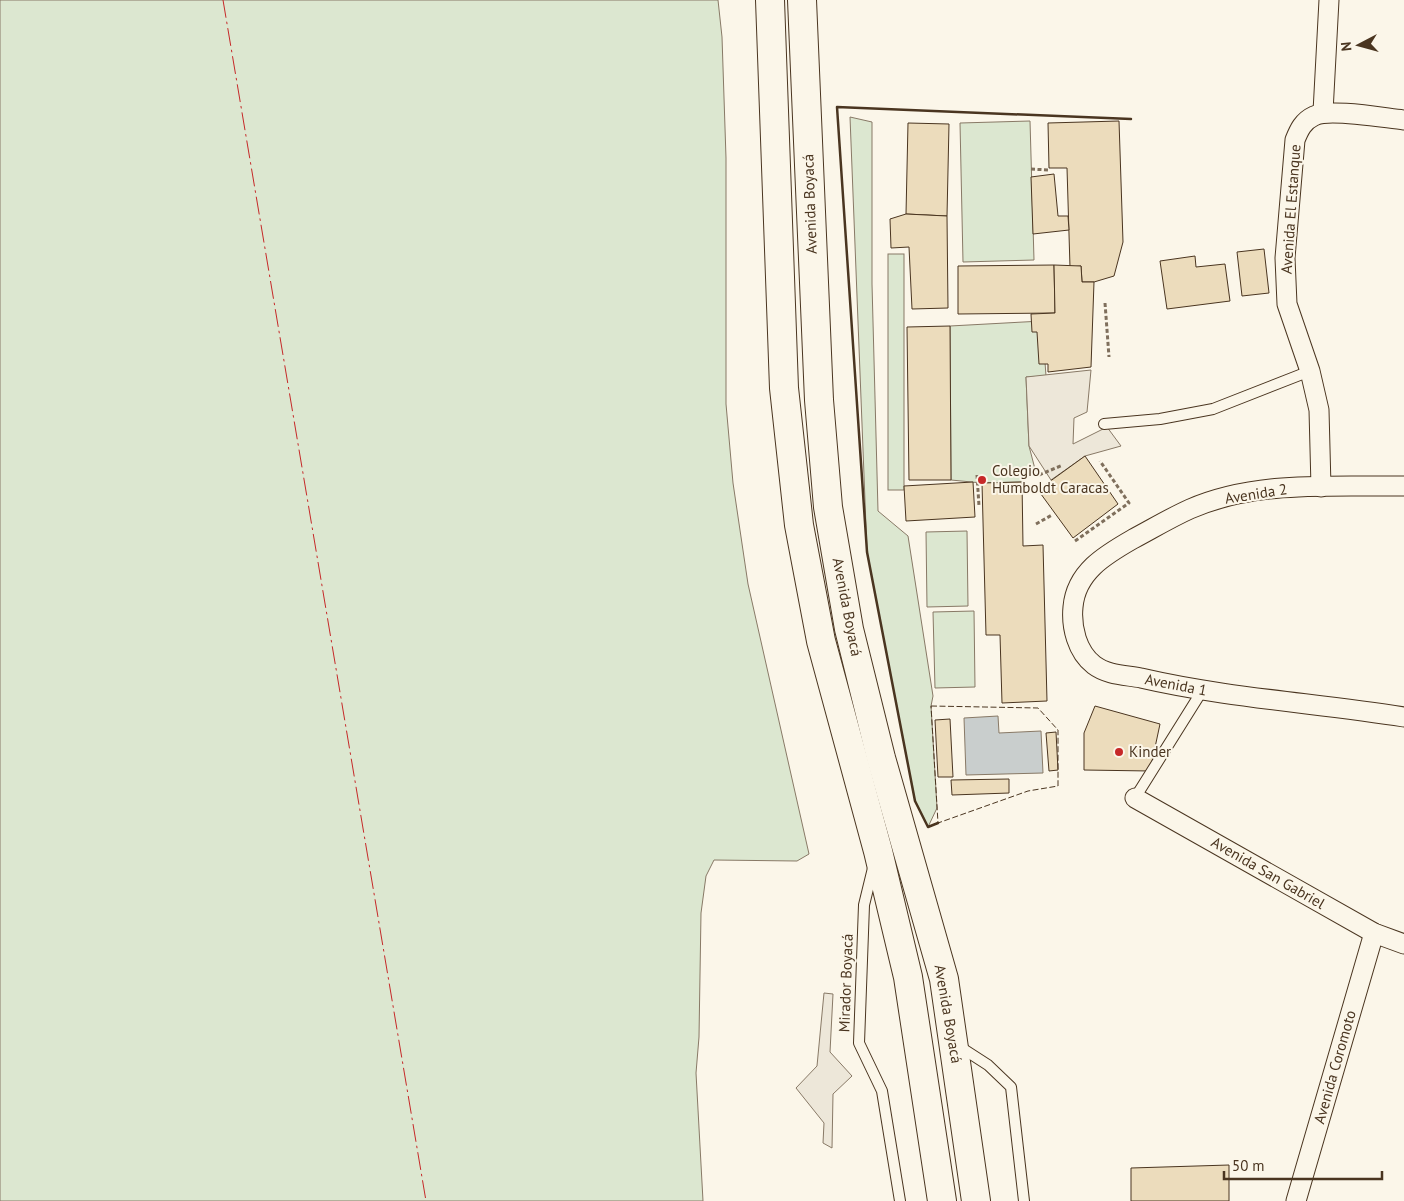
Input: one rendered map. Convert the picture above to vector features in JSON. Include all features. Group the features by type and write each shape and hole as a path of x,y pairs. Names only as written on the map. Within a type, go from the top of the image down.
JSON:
{"highway":[{"name":"Avenida Boyacá","path":"770,0 784,388 799,525 821,641 878,851 908,977 942,1201"},
{"name":"Avenida Boyacá","path":"802,0 819,400 828,507 849,629 882,758 944,979 976,1201"}],"street":[{"path":"1329,0 1323,112 1404,120"},
{"name":"Avenida El Estanque","path":"1321,487 1319,410 1310,371 1287,304 1285,258 1295,140 1301,126 1307,119 1323,112"},
{"name":"Avenida 2","path":"1119,547 1191,509 1226,498 1279,488 1404,486"},
{"name":"Avenida 1","path":"1119,547 1090,567 1080,582 1073,599 1072,617 1075,635 1083,654 1094,665 1108,673 1202,690 1404,717"},
{"name":"Avenida San Gabriel","path":"1135,798 1374,933 1404,944"},
{"name":"Avenida Coromoto","path":"1303,1199 1374,933"}],"lane":[{"path":"1104,424 1160,419 1213,409 1310,371"},
{"path":"1135,798 1202,690"},
{"name":"Mirador Boyacá","path":"878,851 867,885 864,904 859,1043 882,1092 900,1201"},
{"path":"953,1042 988,1065 1011,1086 1024,1201"}],"path":[{"path":"1031,169 1048,170"},
{"path":"1105,303 1110,357"},
{"path":"1075,541 1129,503 1100,461"},
{"path":"1039,475 1063,465"},
{"path":"977,474 979,506"},
{"path":"1036,524 1052,515"}],"green space":[{"path":"0,0 718,0 722,37 726,158 726,404 733,483 748,584 809,854 797,861 714,860 706,876 701,913 699,1037 696,1073 703,1201 0,1201"},
{"path":"850,117 872,122 872,284 878,511 908,536 933,696 931,706 937,808 928,827 915,801 867,552"},
{"path":"1030,121 1034,260 963,262 960,123"},
{"path":"888,254 904,254 904,490 888,490"},
{"path":"1042,321 1046,376 1026,377 1029,446 1035,469 1022,482 982,483 951,480 950,326"},
{"path":"967,531 968,606 927,607 926,532"},
{"path":"974,611 975,687 935,688 933,612"}],"shaded area":[{"path":"1091,370 1087,412 1074,418 1073,444 1107,427 1121,446 1085,456 1051,480 1029,446 1026,377"},
{"path":"998,716 999,733 1041,731 1043,773 966,775 964,718"},
{"path":"824,993 833,994 830,1052 852,1076 833,1094 832,1148 823,1143 824,1123 796,1088 817,1066"}],"building":[{"path":"1119,121 1123,242 1114,276 1094,282 1082,282 1081,266 1070,267 1067,168 1049,168 1048,123"},
{"path":"908,123 949,124 947,216 906,214"},
{"path":"1054,174 1058,216 1068,216 1069,230 1033,234 1031,177"},
{"path":"906,214 947,216 948,308 912,309 909,247 891,248 890,219"},
{"path":"1264,249 1269,293 1242,296 1237,252"},
{"path":"1195,256 1196,267 1225,264 1230,301 1167,309 1160,261"},
{"path":"1054,265 1055,313 958,314 958,266"},
{"path":"1054,265 1081,266 1082,282 1094,282 1091,367 1048,372 1048,364 1039,364 1037,332 1032,332 1031,314 1055,313"},
{"path":"950,326 951,480 909,480 907,327"},
{"path":"1085,456 1118,504 1073,538 1038,490"},
{"path":"973,482 975,517 906,521 904,486"},
{"path":"1022,482 1023,546 1043,545 1047,701 1002,703 1000,635 986,635 982,483"},
{"name":"Kinder","path":"1095,706 1160,724 1150,771 1084,770 1084,733"},
{"path":"950,719 953,777 938,777 935,720"},
{"path":"1056,732 1058,770 1049,771 1046,733"},
{"path":"1009,779 1009,793 952,795 951,780"},
{"path":"1229,1165 1229,1201 1131,1201 1131,1168"}],"fence":[{"path":"931,706 1038,708 1058,730 1058,786 1028,791 938,823 931,706"}],"wall":[{"path":"938,823 928,827 915,801 867,552 837,107 1131,119"}],"power":[{"path":"223,0 426,1201"}],"place":[{"name":"Colegio Humboldt Caracas","path":"982,480"},
{"name":"Kinder","path":"1119,752"}]}
